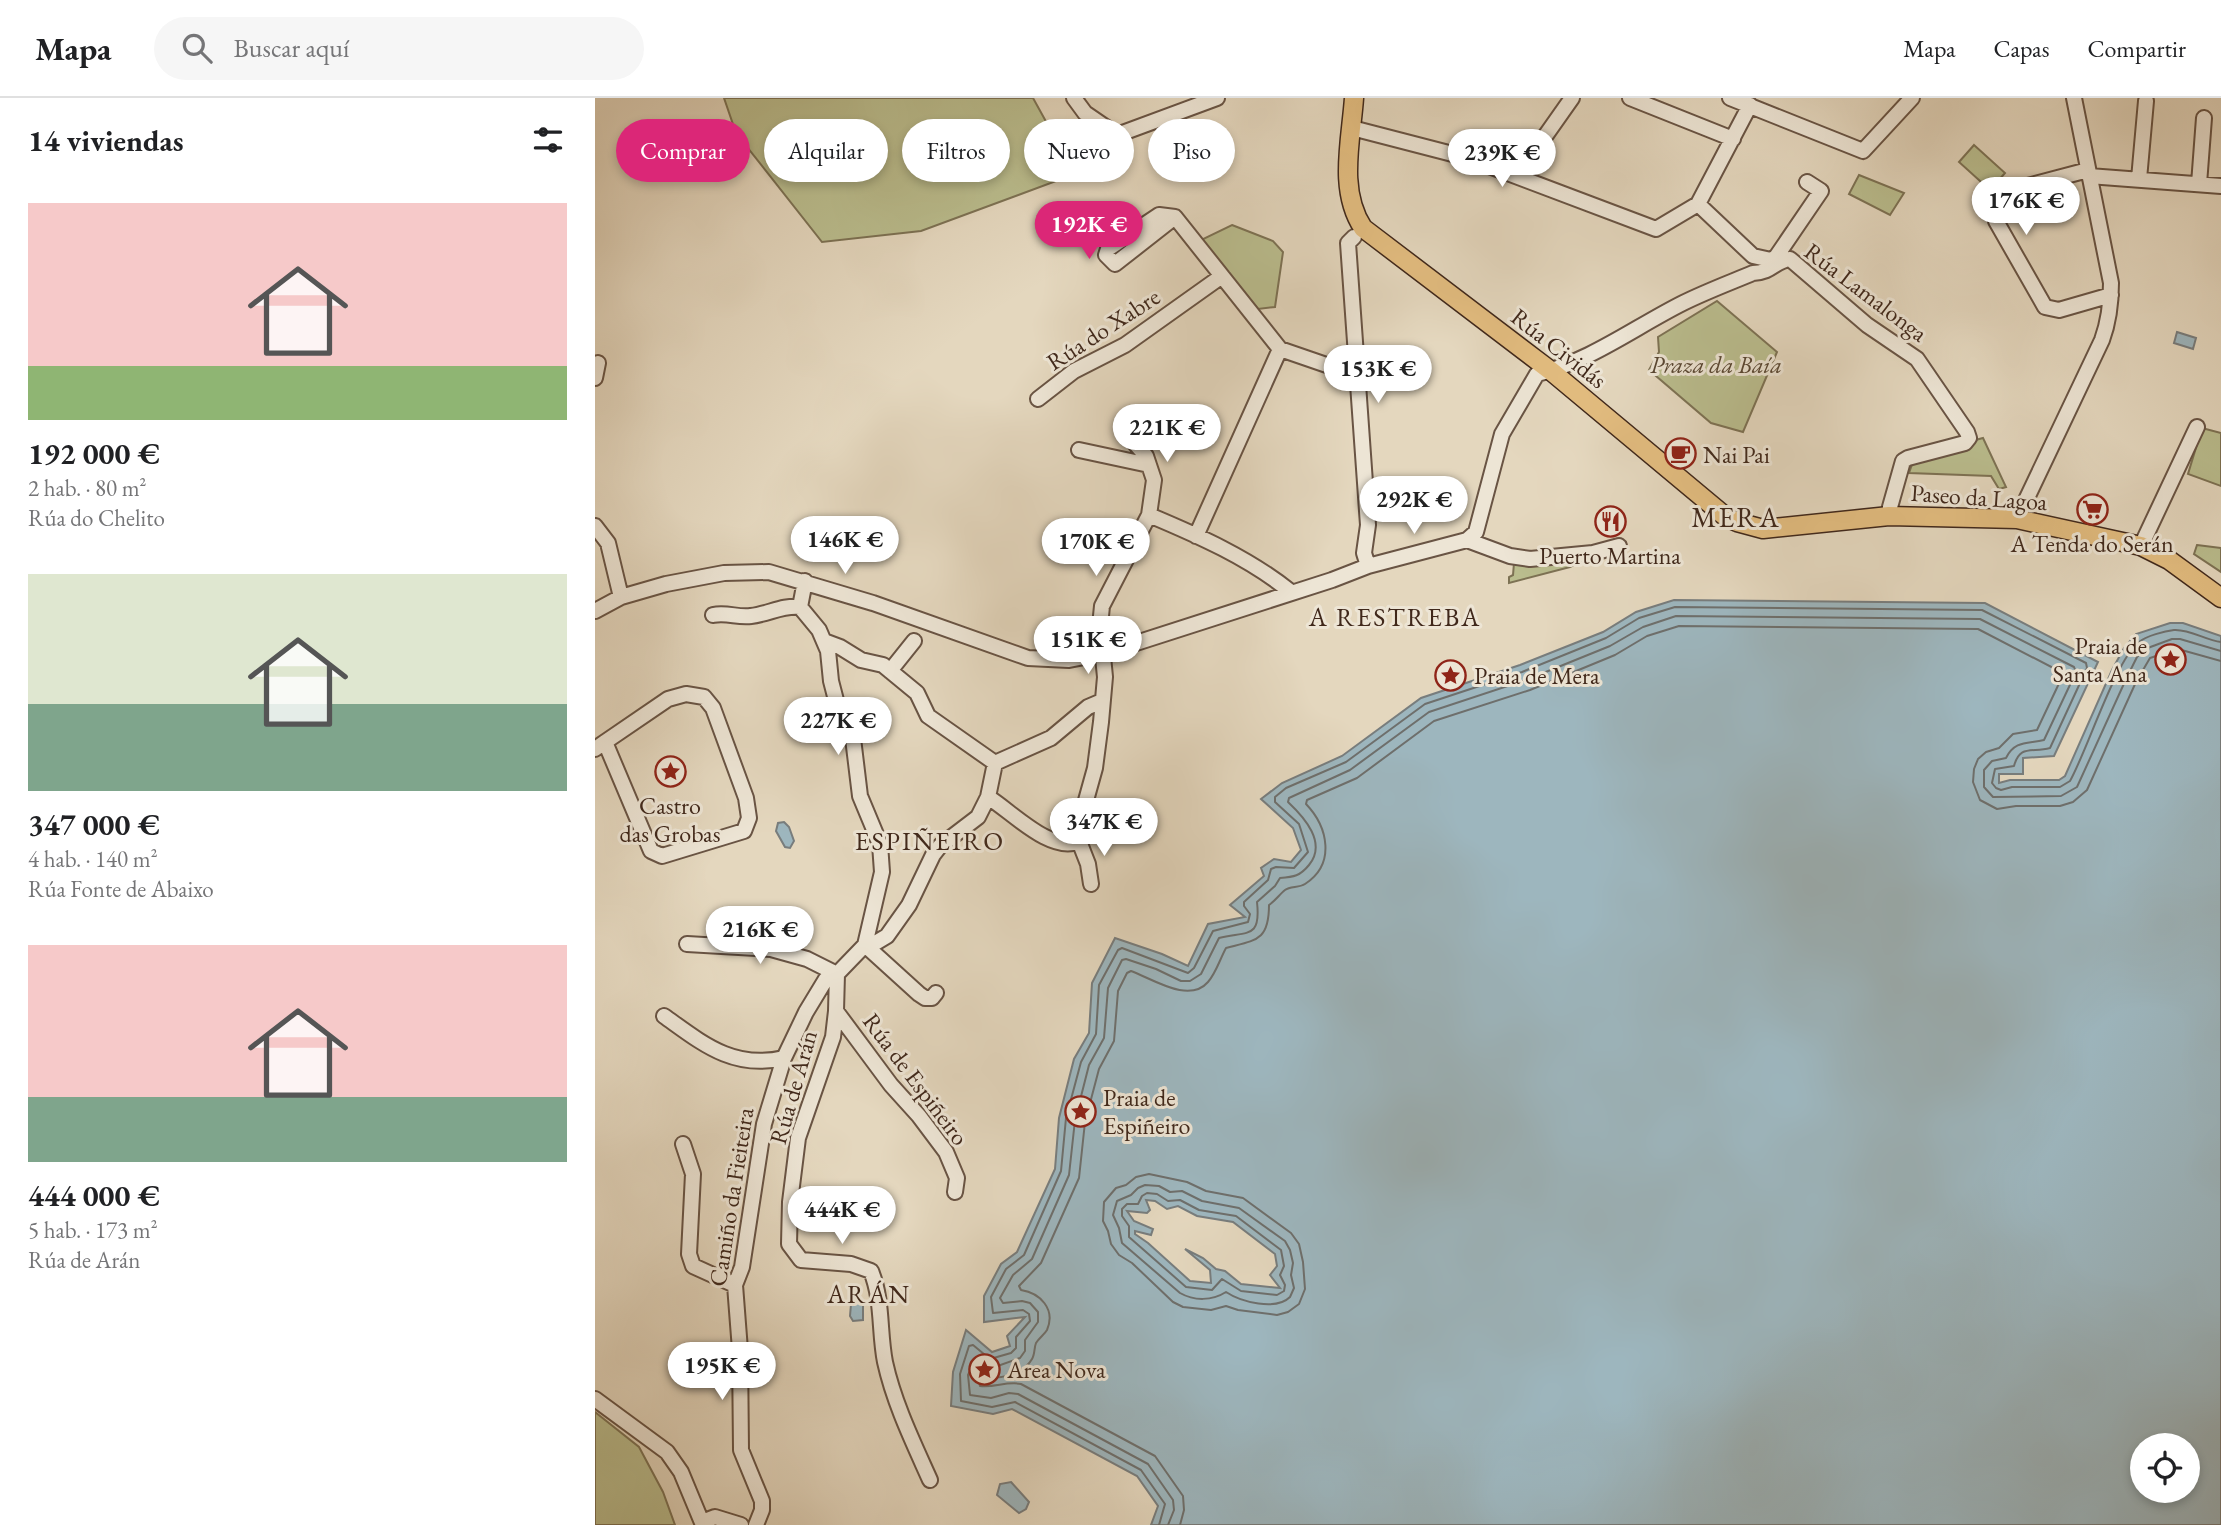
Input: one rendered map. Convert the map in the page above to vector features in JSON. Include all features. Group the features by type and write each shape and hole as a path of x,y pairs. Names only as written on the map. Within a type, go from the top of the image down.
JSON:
{"main road":[{"path":"1354,98 1348,172 1349,194 1358,228"},
{"name":"Rúa Cividás","path":"1358,228 1551,371 1720,512"},
{"name":"Paseo da Lagoa","path":"1720,512 1737,522 1763,528 1889,516 2017,519 2141,546 2169,559 2221,598"}],"street":[{"path":"1074,98 1085,113 1117,135 1217,98"},
{"path":"1517,176 1572,98"},
{"path":"1630,98 1733,138"},
{"path":"1730,98 1863,151 1912,98"},
{"path":"2017,519 2108,324 2111,283 2074,98"},
{"path":"2139,179 2147,101"},
{"path":"1352,128 1468,158 1656,229 1698,204 1750,105"},
{"path":"2199,184 2204,118"},
{"path":"2111,295 2059,310 2045,307 1996,221 1994,203 2005,192 2088,173 2221,186"},
{"path":"1698,204 1753,256 1771,260 1776,257 1821,191 1807,182"},
{"path":"1175,218 1280,349 1341,370 1357,370"},
{"path":"1358,228 1348,243 1368,525 1364,554 1368,566"},
{"name":"Rúa Lamalonga","path":"1467,540 1476,532 1502,434 1537,374 1551,371 1620,338 1681,304 1752,273 1765,272 1783,260 1790,259 1867,325 1917,359 1969,438 1965,443 1903,461 1889,516"},
{"name":"Rúa do Xabre","path":"1038,399 1075,371 1125,345 1222,276"},
{"path":"1196,536 1280,349"},
{"path":"595,378 598,363"},
{"path":"2141,546 2197,426"},
{"path":"1091,884 1088,864 1079,841 1080,822 1095,768 1101,722 1105,677 1105,653 1100,626 1102,606 1149,515 1154,480 1146,456 1125,432"},
{"path":"1079,450 1149,465"},
{"path":"1149,515 1196,536 1269,575 1291,592"},
{"path":"595,526 608,543 621,597"},
{"path":"595,611 621,597 666,584 724,573 769,572 804,581 1028,658 1069,660 1105,653 1368,566 1467,540 1510,556 1530,559 1581,555 1619,546"},
{"path":"800,607 804,581"},
{"path":"687,944 771,949 807,959 837,974 865,945 881,872 880,844 860,796 852,730 838,708 831,681 828,651 820,630 800,607 788,606 752,617 740,617 724,612 713,615"},
{"path":"824,640 861,660 883,666 890,671 918,693 928,716 995,763"},
{"path":"890,671 914,640"},
{"path":"686,694 704,697 713,708 746,798 750,818 744,831 662,856 651,851 600,745 668,699 686,694"},
{"path":"995,763 1051,738 1087,707 1102,701"},
{"path":"865,945 887,936 909,905 933,855 940,846 978,817 988,797 995,763"},
{"path":"988,797 1049,840 1064,845 1079,841"},
{"path":"865,945 919,994 932,998 936,993"},
{"name":"Rúa de Espiñeiro","path":"837,974 837,1011 891,1085 946,1152 957,1178 955,1192"},
{"name":"Camiño da Fieiteira","path":"756,1525 762,1510 762,1501 741,1450 736,1285 742,1267 764,1124 784,1058 816,993 826,979 837,974"},
{"name":"Rúa de Arán","path":"837,1011 833,1037 798,1138 789,1202 789,1244 801,1260 851,1264 871,1271 877,1285 885,1359 892,1389 930,1480"},
{"path":"664,1016 710,1049 725,1055 768,1062 784,1058"},
{"path":"683,1144 693,1174 689,1254 692,1266 736,1285"},
{"path":"595,1399 667,1452 681,1472 702,1523 715,1517 741,1525"}],"green space":[{"path":"724,98 1033,98 1045,119 1024,119 1024,182 1053,182 921,231 822,242 775,182 888,182 888,119 764,119 764,168 750,151 750,119 731,119"},
{"path":"1974,145 2005,173 1990,190 1959,162"},
{"path":"1859,175 1904,193 1890,215 1849,194"},
{"path":"1232,225 1273,241 1283,252 1275,307 1258,309 1201,240"},
{"name":"Praza da Baía","path":"1717,301 1777,352 1743,432 1711,423 1649,370 1659,352 1658,337"},
{"path":"2202,428 2221,433 2221,486 2188,474"},
{"path":"1983,438 2006,487 1999,489 1991,476 1909,473 1915,456"},
{"path":"2197,545 2221,548 2221,572 2194,554"},
{"path":"1588,558 1570,567 1509,583 1514,563 1542,565"},
{"path":"595,1412 639,1447 663,1492 675,1525 595,1525"}],"water":[{"path":"2177,332 2196,338 2193,349 2174,343"},
{"path":"1674,600 1985,603 2098,662 2054,756 2023,758 2023,774 1999,774 1999,783 2010,780 2059,780 2065,776 2112,670 2124,648 2136,634 2170,623 2183,623 2221,636 2221,1525 1151,1525 1158,1506 1137,1476 1012,1409 993,1414 951,1406 953,1372 966,1330 992,1352 1010,1346 1007,1336 1025,1317 984,1322 984,1296 1001,1264 1017,1252 1055,1169 1059,1118 1074,1059 1089,1033 1092,983 1115,938 1188,966 1208,924 1245,917 1230,905 1264,876 1261,868 1274,859 1291,862 1301,850 1293,828 1261,799 1282,783 1342,756 1421,698 1520,665 1603,632 1636,612","holes":["1146,1200 1155,1201 1167,1209 1178,1206 1197,1216 1233,1222 1275,1254 1277,1266 1270,1275 1280,1288 1241,1284 1225,1271 1216,1269 1203,1258 1185,1249 1210,1270 1211,1283 1190,1281 1135,1234 1135,1231 1151,1235 1153,1229 1134,1221 1127,1211 1147,1213 1150,1210"]},
{"path":"784,822 794,841 790,848 785,847 776,831 778,823"},
{"path":"860,1302 863,1305 863,1320 853,1321 850,1316 851,1304"},
{"path":"1011,1482 1029,1502 1026,1509 1019,1513 997,1495 1000,1484"}],"place":[{"name":"Nai Pai","path":"1680,454"},
{"name":"A Tenda do Serán","path":"2092,509"},
{"name":"Puerto Martina","path":"1610,521"},
{"name":"Praia de Santa Ana","path":"2170,659"},
{"name":"Praia de Mera","path":"1451,675"},
{"name":"Castro das Grobas","path":"670,771"},
{"name":"Praia de Espiñeiro","path":"1080,1111"},
{"name":"Area Nova","path":"984,1369"}],"district":[{"name":"MERA","path":"1736,517"},
{"name":"A RESTREBA","path":"1395,617"},
{"name":"ESPIÑEIRO","path":"930,841"},
{"name":"ARÁN","path":"869,1294"}]}
